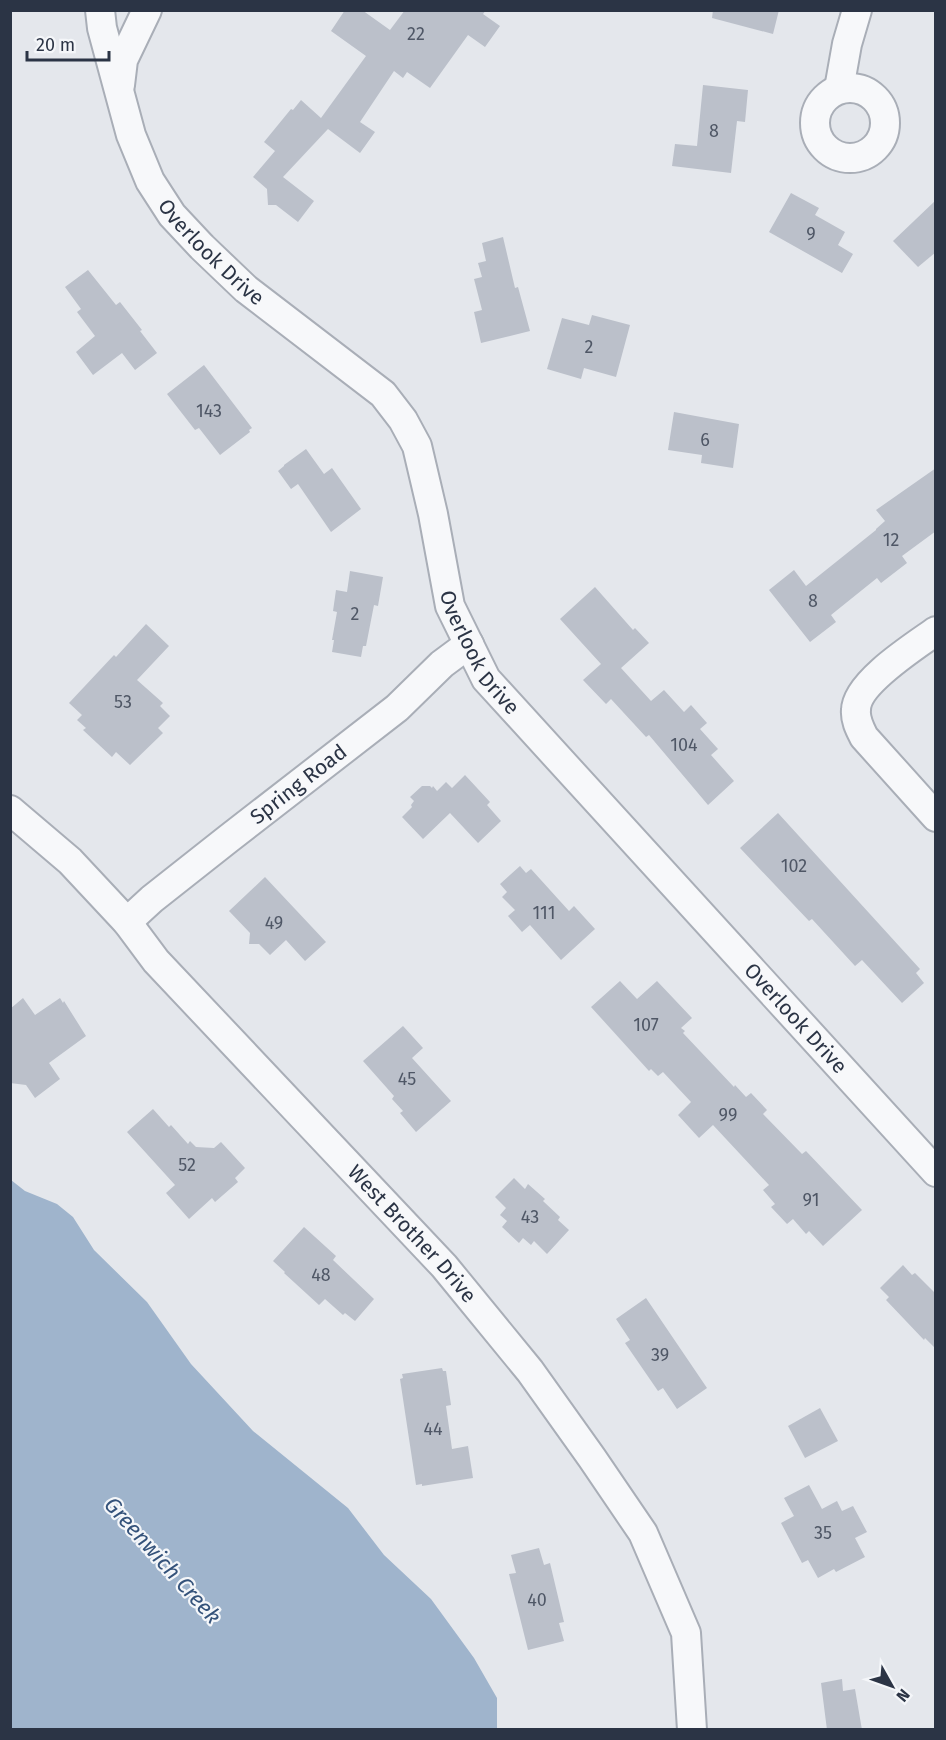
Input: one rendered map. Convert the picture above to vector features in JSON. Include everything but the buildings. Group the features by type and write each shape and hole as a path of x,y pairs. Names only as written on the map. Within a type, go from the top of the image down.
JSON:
{"street":[{"name":"Overlook Drive","path":"100,10 102,28 131,135 150,181 172,214 202,247 246,289 383,394 403,420 417,446 433,514 450,606 486,679 936,1172"},
{"name":"Overlook Drive","path":"119,90 123,60 147,10"},
{"path":"839,89 847,44 857,10"},
{"path":"936,631 884,669 861,693 855,709 858,726 864,737 936,817"},
{"name":"Spring Road","path":"127,922 228,839 397,708 442,664 469,644"},
{"name":"West Brother Drive","path":"10,810 70,861 127,922 156,961 444,1266 530,1371 643,1533 686,1633 692,1730"}],"water":[{"name":"Greenwich Creek","path":"11,1180 25,1191 57,1204 73,1217 94,1250 147,1302 191,1364 253,1431 348,1508 384,1555 431,1599 474,1658 497,1698 497,1729 11,1729"}]}
